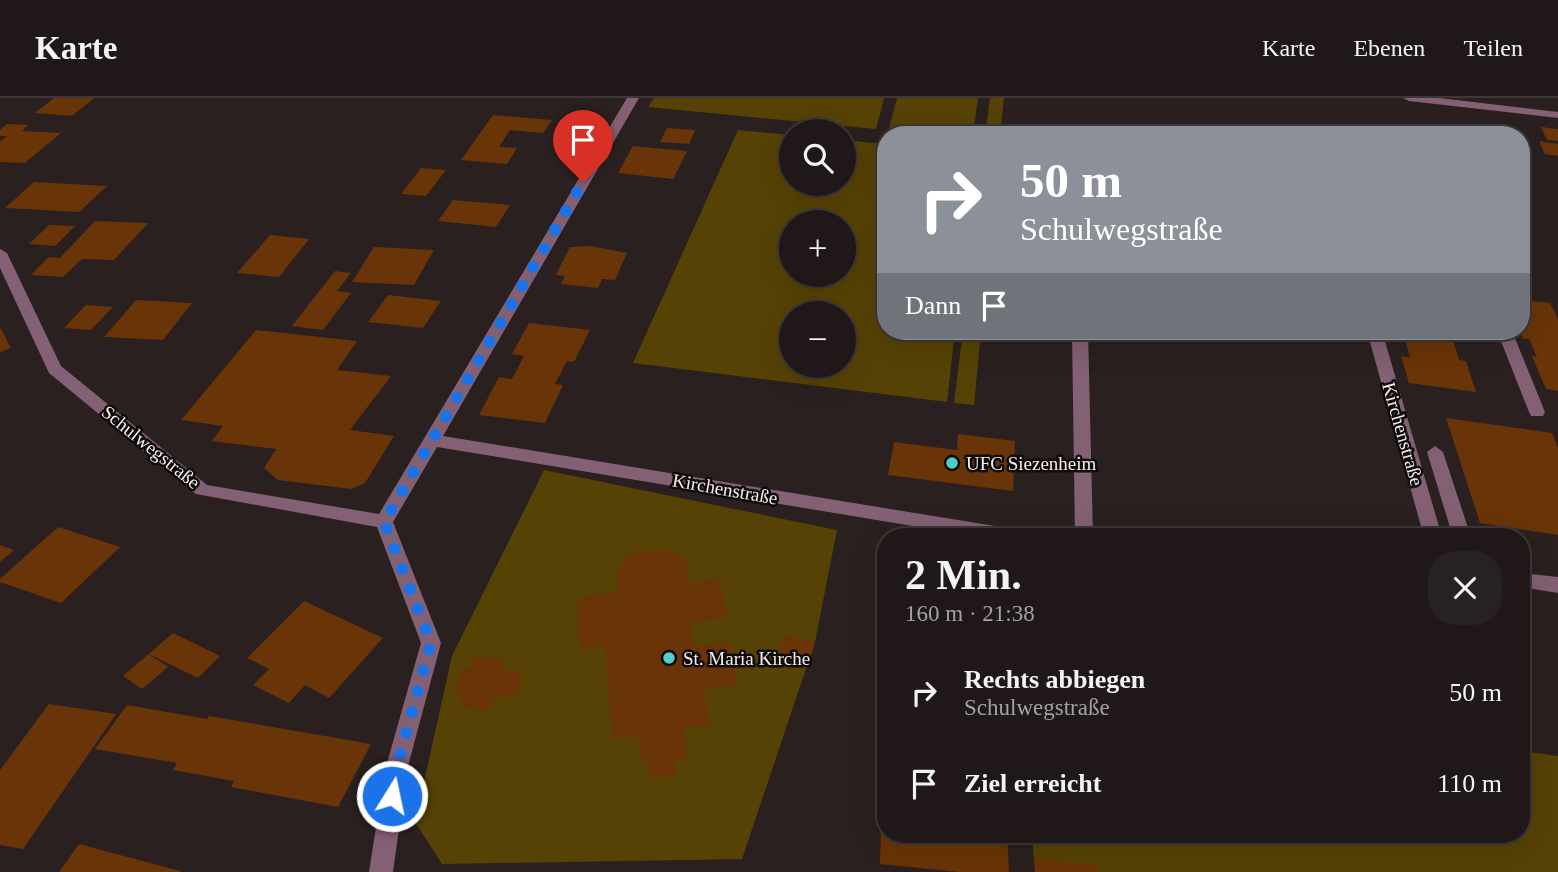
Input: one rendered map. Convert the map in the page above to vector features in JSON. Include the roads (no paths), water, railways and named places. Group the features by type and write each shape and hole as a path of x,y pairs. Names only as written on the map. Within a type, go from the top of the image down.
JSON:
{"street":[{"path":"381,872 396,770 431,643 384,522 633,98"},
{"path":"1409,98 1558,115"},
{"name":"Schulwegstraße","path":"0,253 55,369 202,490 384,522"},
{"path":"1080,340 1084,528"},
{"name":"Kirchenstraße","path":"1377,340 1430,528"},
{"path":"1508,340 1537,412"},
{"name":"Kirchenstraße","path":"431,440 964,528"},
{"path":"1435,452 1459,528"},
{"path":"1530,581 1558,585"}],"place":[{"name":"UFC Siezenheim","path":"952,463"},
{"name":"St. Maria Kirche","path":"669,658"}]}
